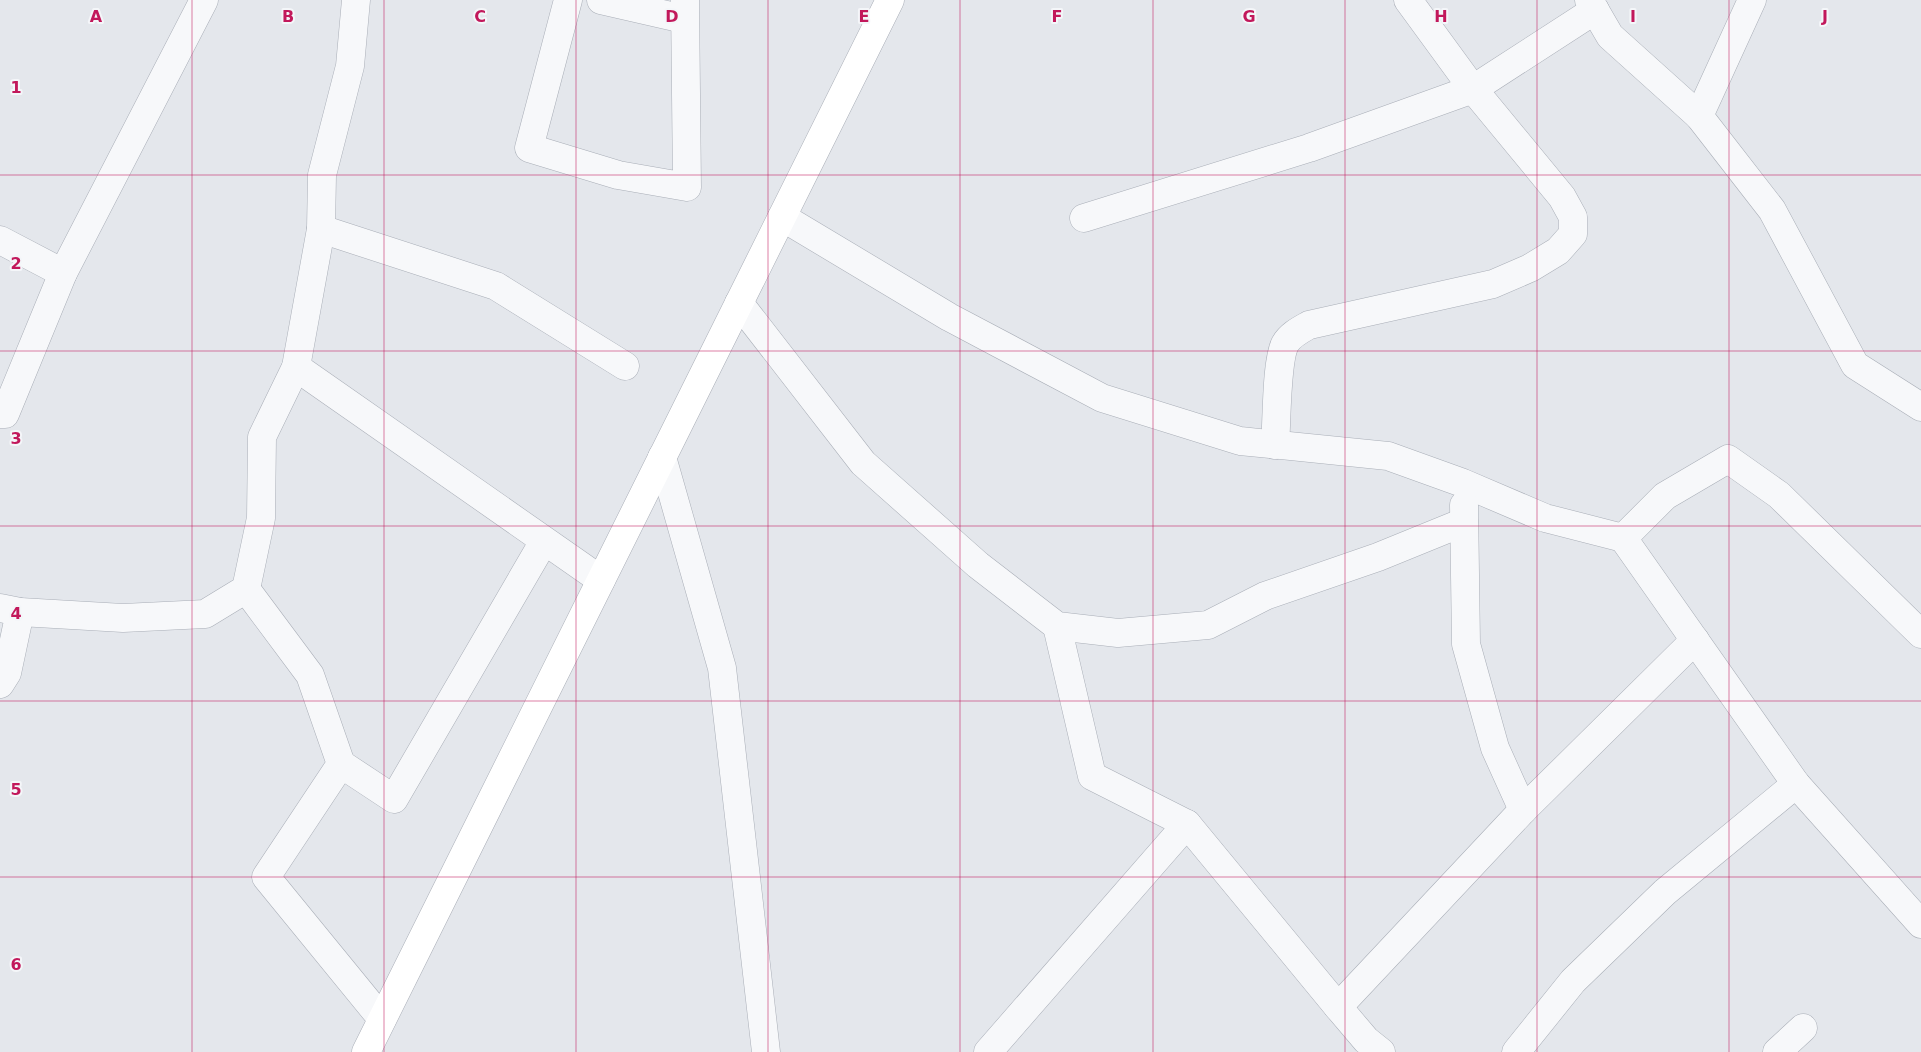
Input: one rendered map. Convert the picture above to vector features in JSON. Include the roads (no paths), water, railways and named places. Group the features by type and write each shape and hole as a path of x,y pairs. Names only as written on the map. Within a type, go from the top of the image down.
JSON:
{"main road":[{"path":"366,1052 890,0"}],"street":[{"path":"0,414 4,414 63,274 204,0"},
{"path":"0,684 6,673 10,610 124,618 205,614 246,589 261,518 262,437 296,367 321,229 322,175 350,66 356,0"},
{"path":"568,0 529,148 618,175 687,187 684,9 601,0"},
{"path":"1275,445 1281,363 1285,344 1294,334 1309,325 1493,284 1530,268 1558,251 1573,234 1573,217 1562,197 1473,90 1408,0"},
{"path":"1700,116 1752,0"},
{"path":"1084,218 1308,148 1473,90 1592,5 1610,36 1700,116 1772,210 1855,365 1921,407"},
{"path":"782,217 949,317 1102,398 1240,442 1388,456 1463,483 1545,518 1623,538 1796,784 1921,924"},
{"path":"321,229 496,286 625,366"},
{"path":"0,240 63,274"},
{"path":"739,303 863,463 978,565 1056,626 1118,633 1208,625 1266,596 1378,557 1464,522"},
{"path":"296,367 601,580"},
{"path":"662,457 722,668 766,1052"},
{"path":"1623,538 1665,496 1728,459 1779,495 1921,634"},
{"path":"1463,483 1466,644 1495,748 1523,810"},
{"path":"246,589 310,675 341,764 394,799 544,541"},
{"path":"1056,626 1092,776 1187,824 1338,1007 1366,1040 1380,1052"},
{"path":"1338,1007 1523,810 1695,640"},
{"path":"341,764 266,877 382,1019"},
{"path":"1516,1052 1573,981 1665,892 1796,784"},
{"path":"988,1052 1187,824"},
{"path":"1777,1052 1803,1028"}]}
